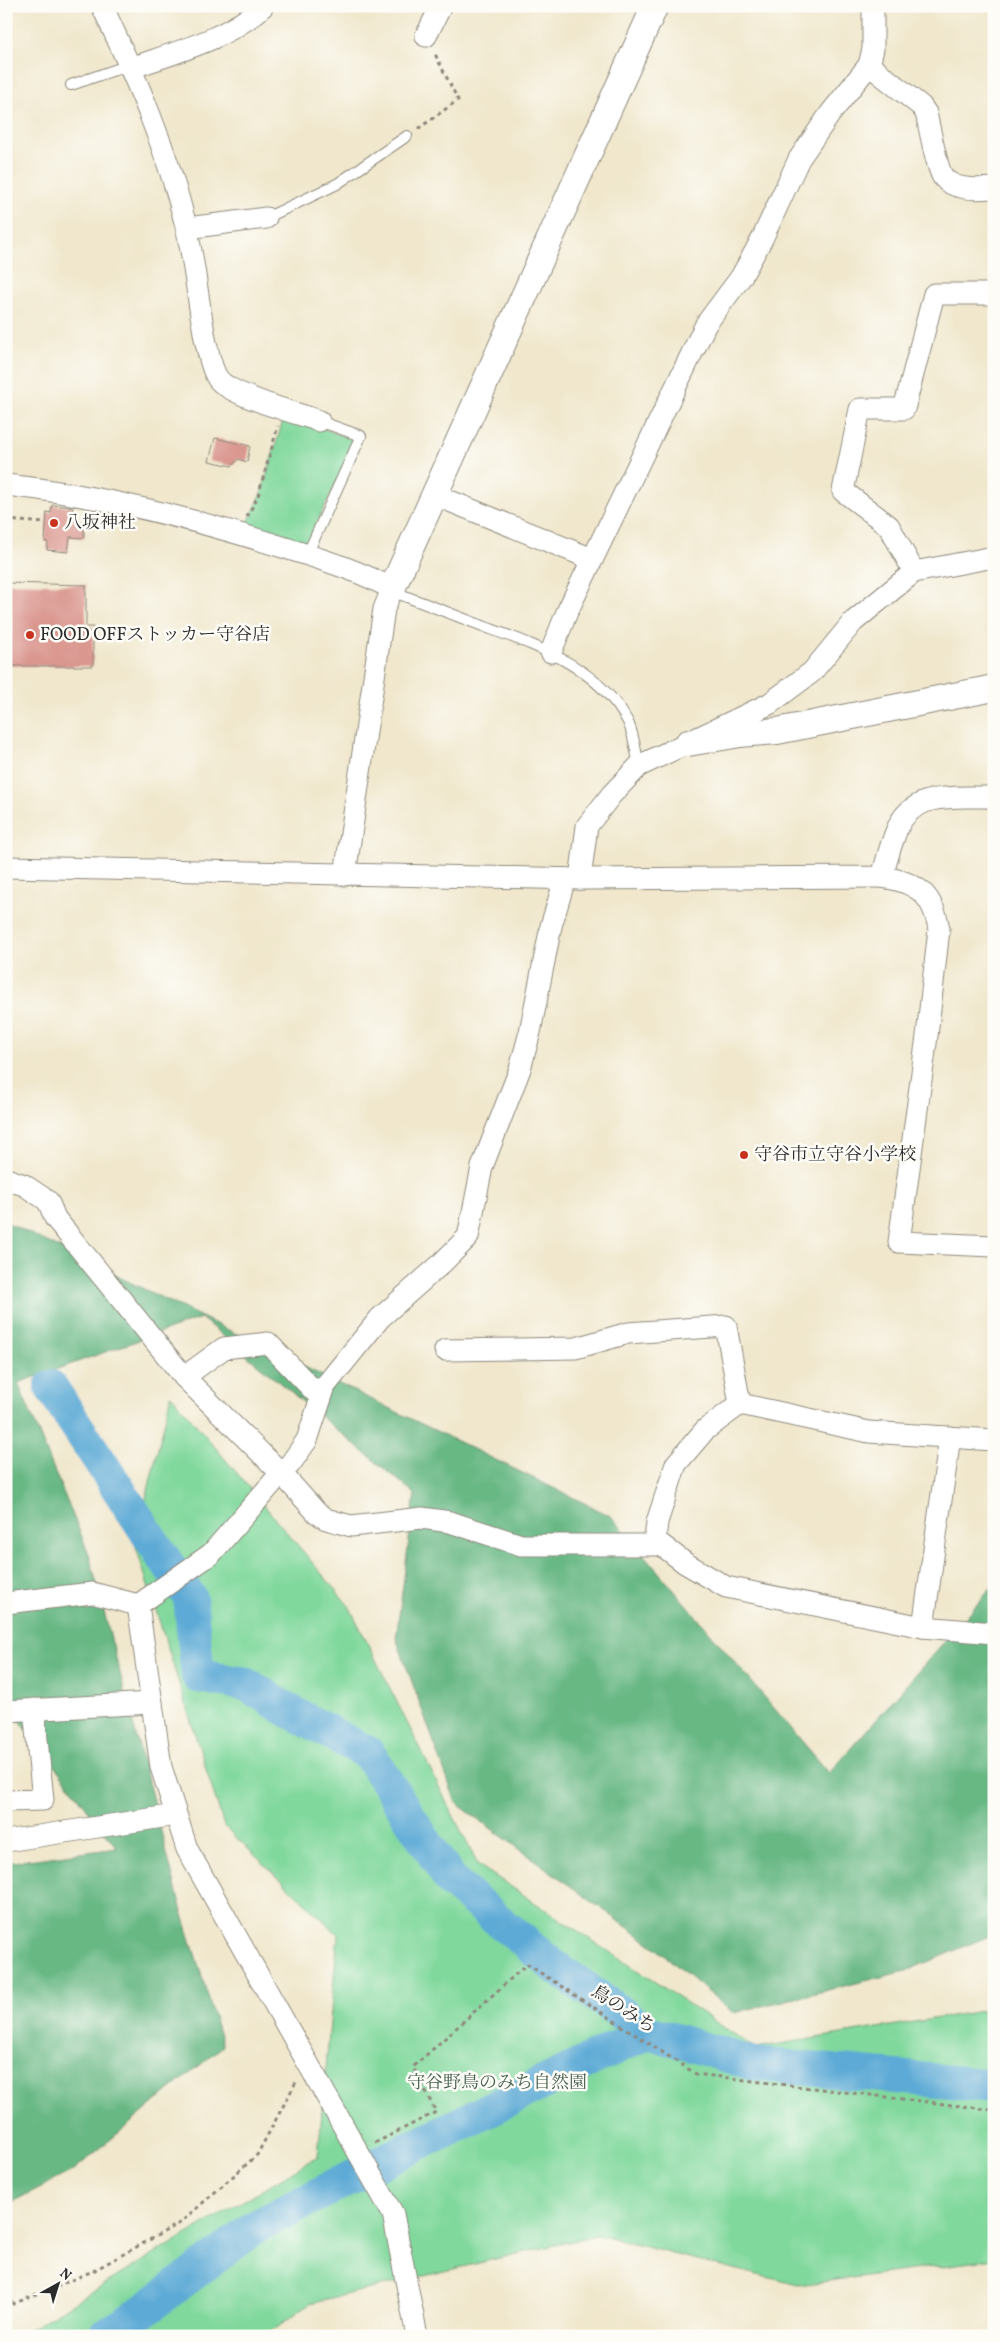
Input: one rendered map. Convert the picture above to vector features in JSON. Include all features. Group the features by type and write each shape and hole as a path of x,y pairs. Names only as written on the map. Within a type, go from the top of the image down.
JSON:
{"street":[{"path":"102,6 150,112 169,166 187,228 201,320 211,364 218,379 235,391 319,421"},
{"path":"130,66 212,38 256,14 264,6"},
{"path":"426,36 441,6"},
{"path":"550,652 592,559 645,455 706,324 741,277 762,239 799,160 830,114 869,65 873,49 873,6"},
{"path":"345,875 384,609 651,8"},
{"path":"869,65 921,106 926,113 942,176 951,183 965,188 994,188"},
{"path":"187,228 266,218"},
{"path":"914,572 889,526 843,491 860,409 904,409 934,294 994,294"},
{"path":"6,485 35,488 130,506 238,533 308,555 380,582 392,589"},
{"path":"435,495 592,559"},
{"path":"6,1602 92,1593 138,1605 211,1554 291,1464 307,1440 325,1386 380,1318 441,1264 468,1237 482,1168 520,1069 530,1032 551,926 573,879 587,826 612,794 639,766 769,704 812,672 853,622 914,572 994,557"},
{"path":"688,743 740,734 777,731 994,688"},
{"path":"882,877 898,825 906,813 920,802 931,799 994,797"},
{"path":"6,867 573,879 882,877 910,884 922,891 936,912 939,929 927,1036 899,1242 994,1246"},
{"path":"6,1179 24,1185 48,1201 55,1218 184,1377 281,1473 317,1513 334,1522 351,1526 422,1518 450,1522 521,1545 658,1545"},
{"path":"445,1350 576,1348 628,1333 726,1326 740,1404"},
{"path":"184,1377 224,1348 268,1343 321,1398"},
{"path":"994,1440 869,1432 740,1404 705,1430 676,1464 657,1522 654,1540 658,1545 726,1587 923,1627 994,1633"},
{"path":"923,1627 950,1436"},
{"path":"138,1605 161,1767 187,1849 308,2059 393,2214 417,2336"},
{"path":"6,1711 152,1703"},
{"path":"6,1801 42,1800 34,1709"},
{"path":"6,1840 176,1815"}],"lane":[{"path":"71,85 130,66"},
{"path":"266,218 337,184 407,136"},
{"path":"308,555 361,436 319,421"},
{"path":"392,589 399,594 550,652 578,668 603,688 629,724 639,766"}],"path":[{"path":"407,136 458,100 426,36"},
{"path":"238,533 258,496 283,408"},
{"path":"6,520 46,523"},
{"name":"鳥のみち","path":"358,2151 436,2112 413,2067 527,1964 696,2074 994,2110"},
{"path":"6,2310 13,2304 93,2271 180,2223 257,2155 308,2059"},
{"path":"6,2295 13,2304"}],"green space":[{"path":"285,414 356,441 305,547 246,527 260,497"},
{"path":"6,1222 611,1516 829,1773 994,1585 994,1934 906,1971 733,2013 656,1948 456,1803 396,1638 415,1494 201,1318 18,1383 89,1554 181,1908 223,2046 74,2170 6,2205 6,1863 117,1848 6,1702"},
{"name":"守谷野鳥のみち自然園","path":"171,1395 349,1606 478,1865 755,2048 994,2009 994,2259 798,2285 597,2235 310,2303 264,2336 18,2336 318,2156 338,1934 224,1826 135,1544"}],"building":[{"path":"215,438 250,446 247,462 238,459 232,466 209,461"},
{"path":"52,505 73,507 72,521 84,522 84,538 70,537 68,552 47,550 48,542 45,542 47,512 51,513"},
{"path":"6,583 86,585 86,627 93,627 93,666 6,666"}],"waterway":[{"path":"51,1387 190,1598 198,1676 246,1684 286,1709 368,1753 451,1881 551,1964 648,2032"},
{"path":"105,2336 139,2314 257,2226 385,2160 648,2032 754,2064 994,2086"}],"place":[{"name":"八坂神社","path":"54,523"},
{"name":"FOOD OFFストッカー守谷店","path":"30,635"},
{"name":"守谷市立守谷小学校","path":"744,1155"}]}
